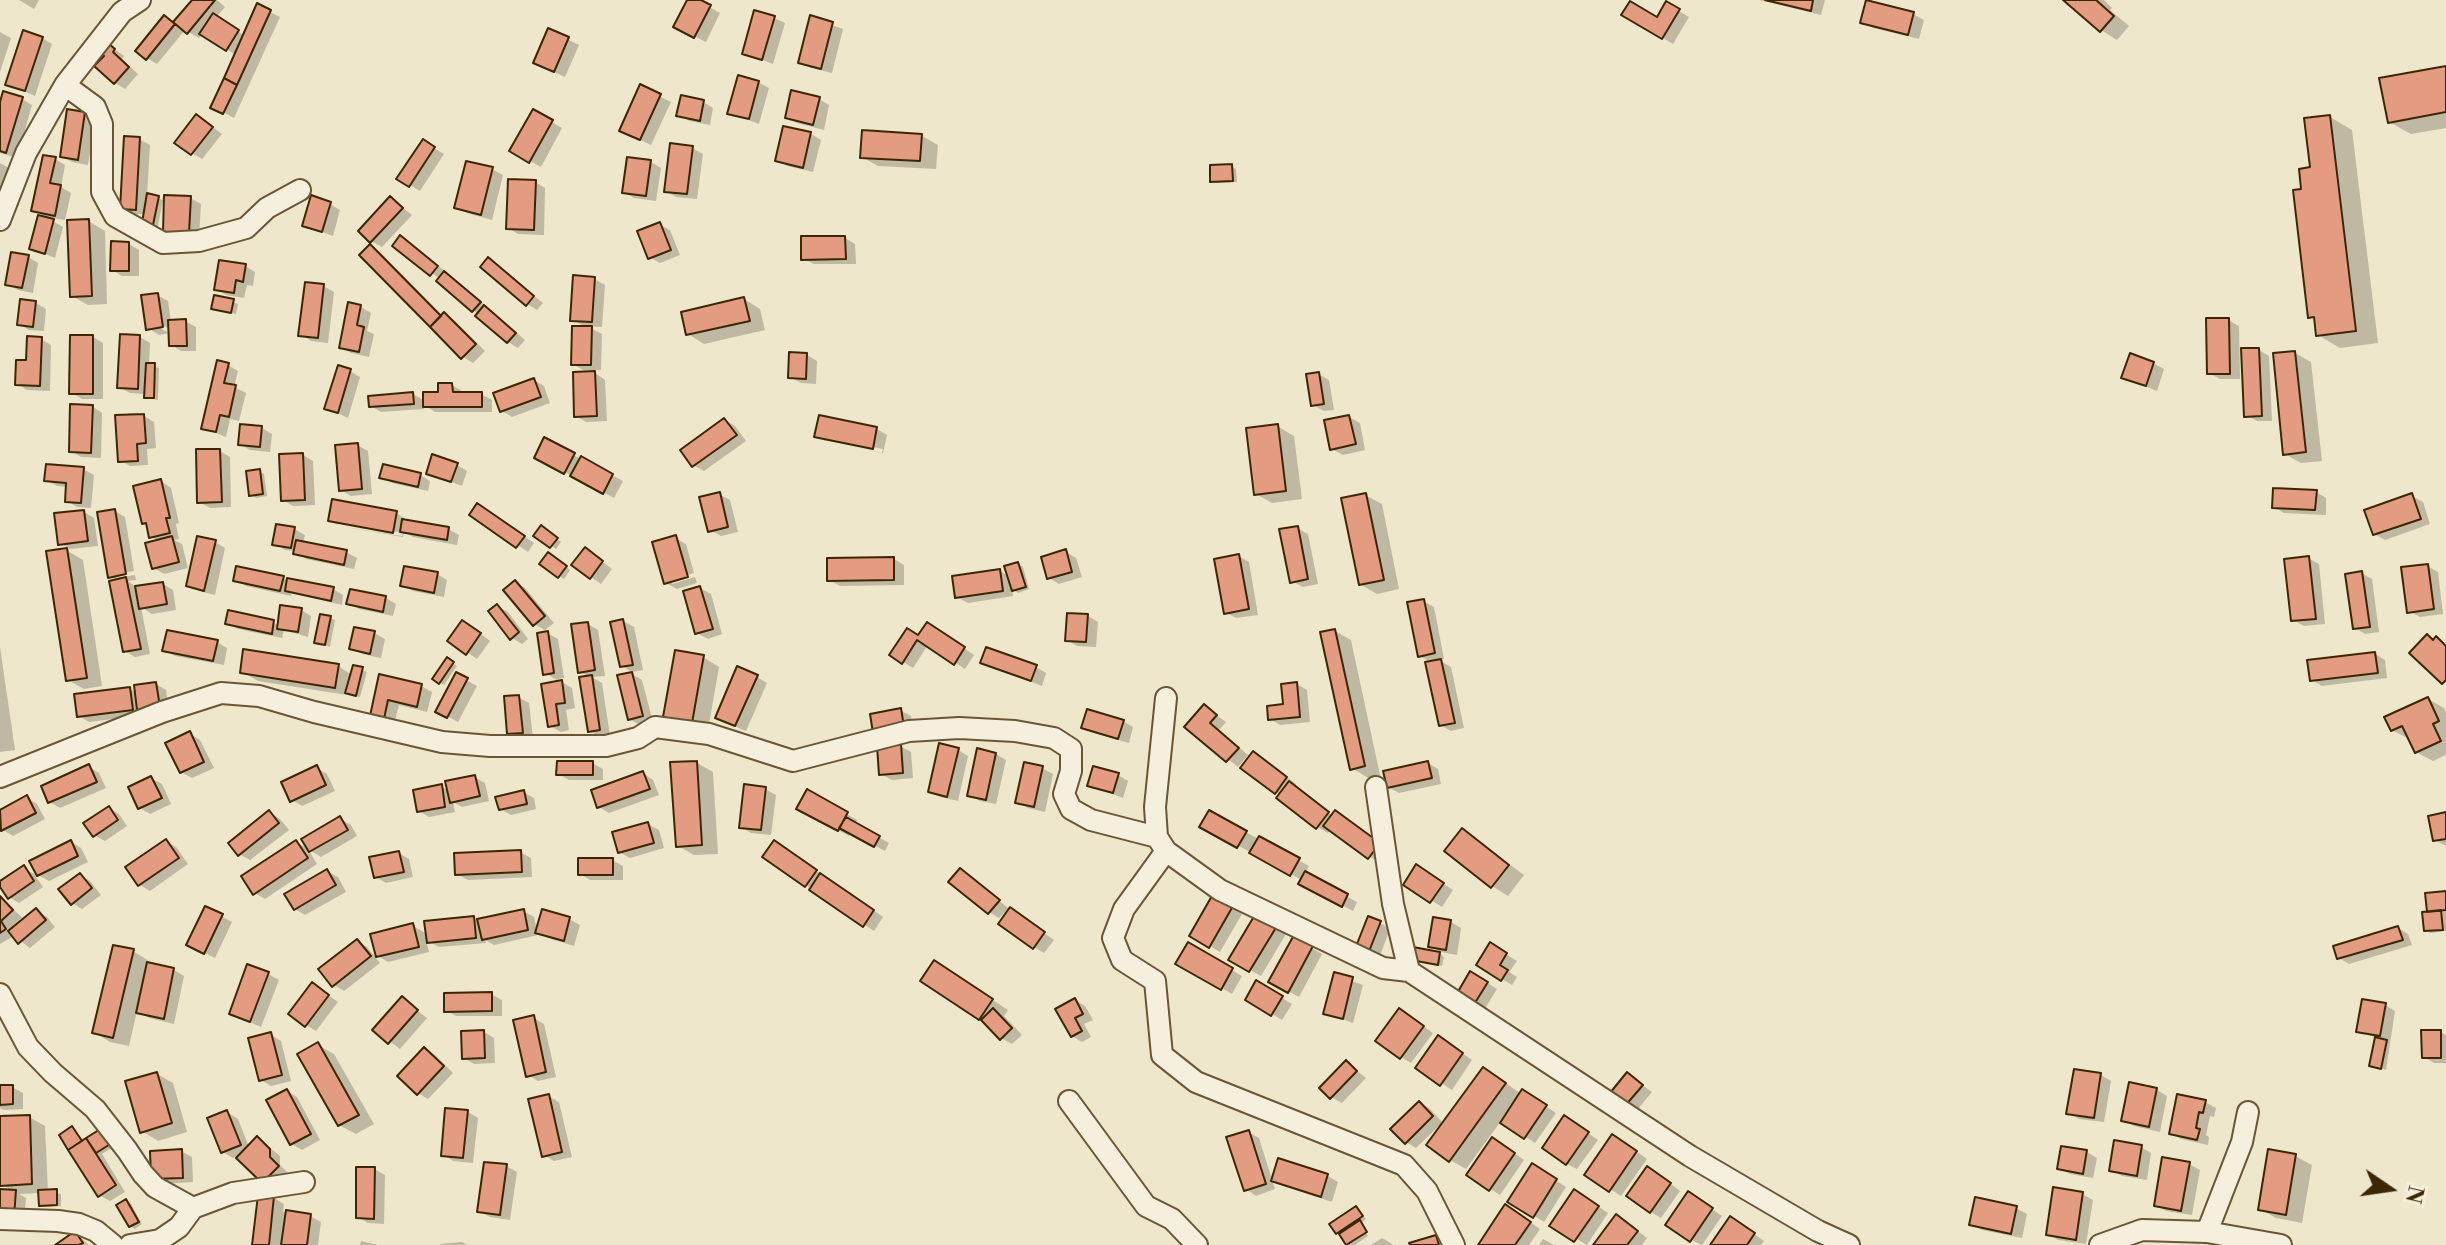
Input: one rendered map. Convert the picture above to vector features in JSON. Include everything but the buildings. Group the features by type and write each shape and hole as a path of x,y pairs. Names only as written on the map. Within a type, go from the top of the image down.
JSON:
{"street":[{"path":"0,220 26,153 65,85 122,12 140,0"},
{"path":"65,85 95,107 102,124 102,192 115,216 163,243 199,241 246,228 267,208 300,190"},
{"path":"0,777 162,712 221,693 259,696 442,742 490,746 606,746 638,738 655,727 709,734 793,761 909,731 987,729 1054,738 1071,749 1071,771 1064,794 1071,809 1091,820 1161,844 1220,890 1383,968 1409,971 1690,1156 1818,1231 1849,1245"},
{"path":"1166,698 1155,807 1161,844 1124,909 1113,938 1122,960 1155,981 1162,1055 1196,1082 1404,1165 1427,1191 1454,1245"},
{"path":"1376,787 1393,904 1409,971"},
{"path":"0,994 28,1047 95,1109 155,1187 193,1208"},
{"path":"1069,1101 1146,1206 1172,1219 1197,1245"},
{"path":"2207,1232 2242,1142 2248,1112"},
{"path":"130,1245 160,1240 179,1227 193,1208 233,1193 304,1182"},
{"path":"0,1219 79,1224 96,1231 113,1245"},
{"path":"2100,1245 2142,1230 2207,1232 2281,1245"}]}
